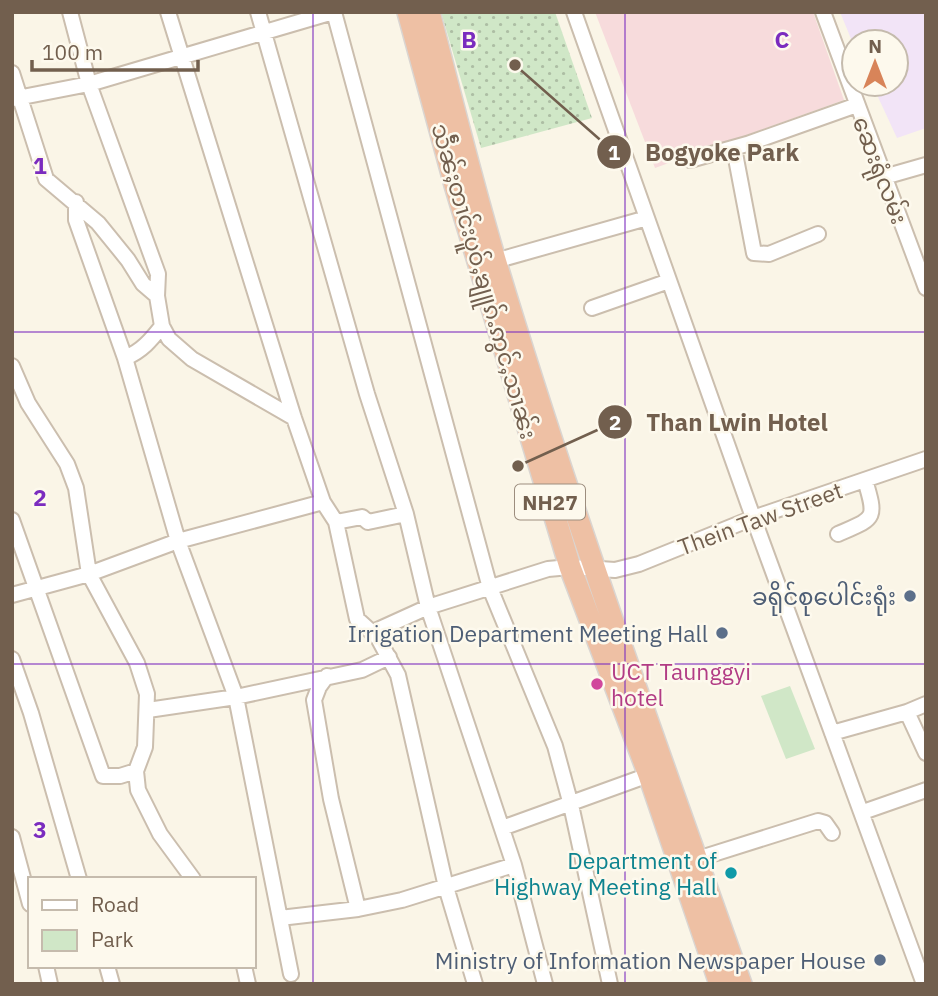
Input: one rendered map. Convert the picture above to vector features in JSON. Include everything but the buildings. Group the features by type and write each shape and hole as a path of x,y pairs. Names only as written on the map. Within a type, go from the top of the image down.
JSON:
{"highway":[{"name":"သဵႅၼ်ႈတၢင်းပူဝ်ႇၶျူၵ်ႉဢွင်ႇသၢၼ်း","path":"408,12 455,185 594,569 688,862 720,984"},
{"name":"သဵႅၼ်ႈတၢင်းပူဝ်ႇၶျူၵ်ႉဢွင်ႇသၢၼ်း","path":"429,12 495,261 504,319 570,567 657,772"},
{"name":"သဵႅၼ်ႈတၢင်းပူဝ်ႇၶျူၵ်ႉဢွင်ႇသၢၼ်း","path":"688,862 741,984"}],"street":[{"path":"69,12 89,84 158,274 157,296 162,326 169,339 192,359 293,418"},
{"path":"168,12 293,418 323,502 336,522 357,618 373,632 390,657 398,675 446,887 475,984"},
{"path":"258,12 368,394 406,514 428,607 514,865 545,984"},
{"path":"16,99 89,84 334,12 490,588 555,746 571,805 610,984"},
{"path":"574,12 753,518 924,984"},
{"name":"ဆေးရုံလမ်း","path":"822,12 926,288"},
{"path":"12,73 16,99 46,179 98,223 128,260 143,284 157,296"},
{"path":"691,160 857,106"},
{"path":"734,148 754,253 769,254 818,234"},
{"path":"884,177 926,165"},
{"path":"76,202 76,220 125,358 178,541 236,697 291,974"},
{"path":"495,261 647,218"},
{"path":"592,308 669,281"},
{"path":"125,358 142,349 162,326"},
{"path":"12,366 28,403 66,464 76,488 89,574 137,663 147,694 145,747 136,771 138,790 147,812 192,877"},
{"name":"Thein Taw Street","path":"373,632 428,607 548,569 570,567 615,570 639,564 753,518 926,459"},
{"path":"838,534 866,521 872,515 865,480"},
{"path":"12,595 37,586 89,574 178,541 323,502"},
{"path":"336,522 362,517 368,522 406,514"},
{"path":"12,520 103,776 120,776 136,771"},
{"path":"148,710 236,697 362,670 390,657"},
{"path":"12,659 31,713 78,877"},
{"path":"327,676 314,700 331,799 358,909"},
{"path":"832,733 908,712 926,704"},
{"path":"908,712 926,753"},
{"path":"502,828 657,772"},
{"path":"863,812 926,790"},
{"path":"688,862 818,821 825,822 832,833"},
{"path":"12,836 28,896"},
{"path":"280,918 358,909 402,900 514,865"}],"shaded area":[{"path":"595,12 813,12 840,89 840,98 844,100 655,168"},
{"path":"840,12 926,12 926,128 897,138 878,98 910,98 910,28 847,28"}],"green space":[{"path":"441,12 555,12 592,118 481,148"},
{"path":"790,686 815,749 786,759 761,696"}],"place":[{"name":"Bogyoke Park","path":"515,65"},
{"name":"Than Lwin Hotel","path":"518,466"},
{"name":"ခရိုင်စုပေါင်းရုံး","path":"910,596"},
{"name":"Irrigation Department Meeting Hall","path":"722,633"},
{"name":"UCT Taunggyi hotel","path":"597,684"},
{"name":"Department of Highway Meeting Hall","path":"731,873"},
{"name":"Ministry of Information Newspaper House","path":"880,960"}]}
